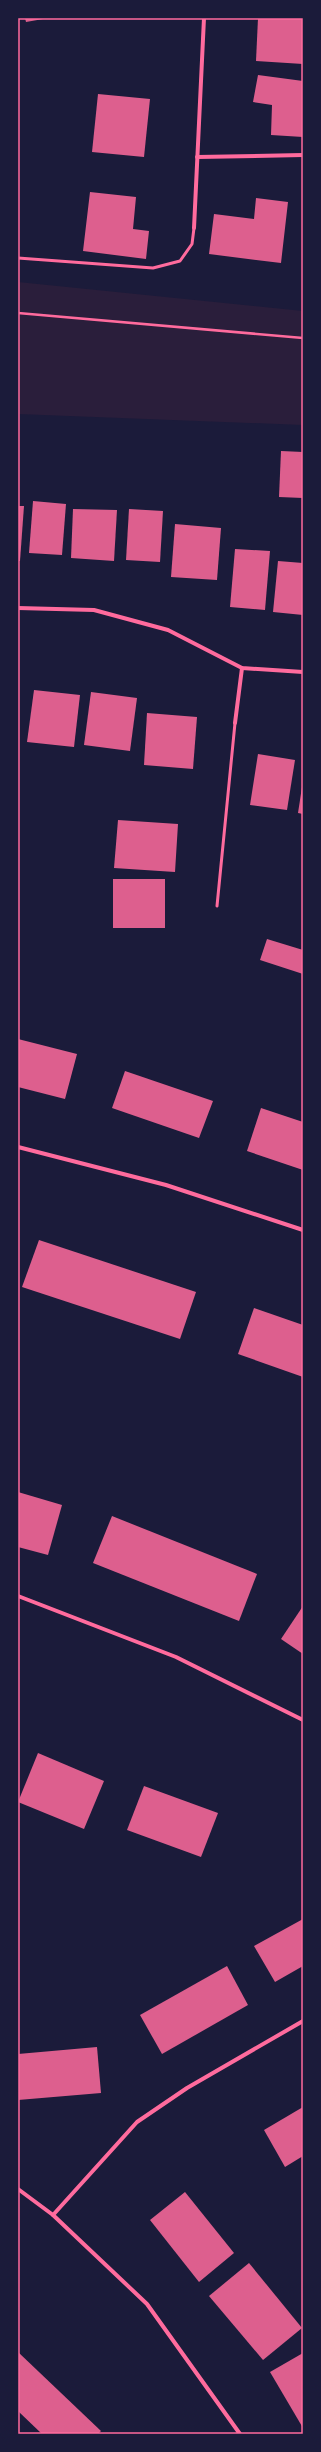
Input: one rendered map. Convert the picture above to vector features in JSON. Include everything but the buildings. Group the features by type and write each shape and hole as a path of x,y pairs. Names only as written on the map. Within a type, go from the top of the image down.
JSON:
{"street":[{"path":"194,228 204,18"},
{"path":"197,157 303,155"},
{"path":"18,608 94,610 168,630 242,668 303,672"},
{"path":"235,723 242,668"},
{"path":"18,1146 166,1185 303,1230"},
{"path":"18,1596 176,1657 303,1720"},
{"path":"53,2216 137,2122 187,2088 303,2021"},
{"path":"18,2189 53,2216 147,2304 240,2434"}],"lane":[{"path":"18,258 153,268 180,261 192,244 194,228"},
{"path":"217,906 235,723"}],"path":[{"path":"18,313 303,338"}],"shaded area":[{"path":"18,282 303,311 303,425 18,414"}]}
